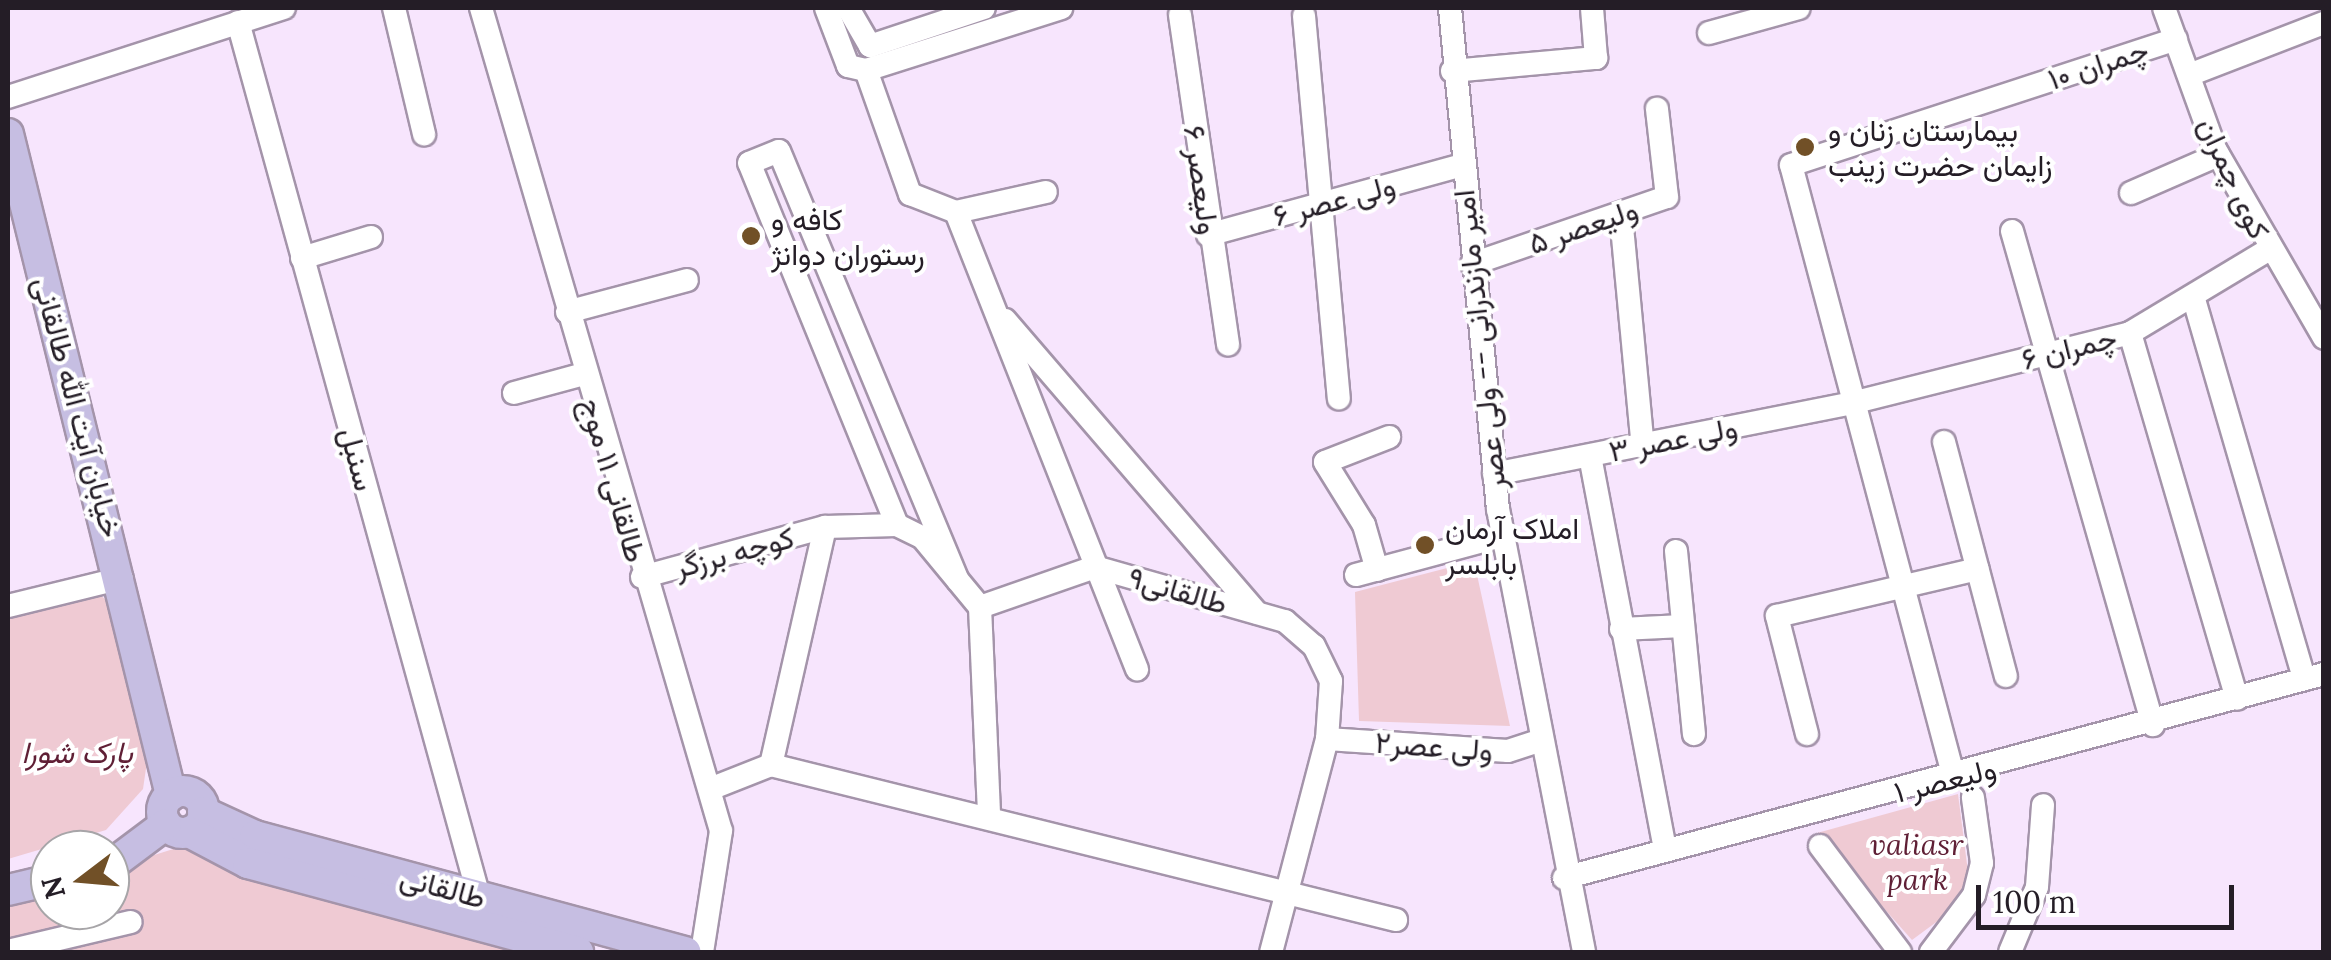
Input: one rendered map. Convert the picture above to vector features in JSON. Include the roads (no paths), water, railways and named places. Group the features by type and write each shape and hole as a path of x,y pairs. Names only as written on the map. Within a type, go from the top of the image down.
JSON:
{"main road":[{"name":"خیابان آیت الله طالقانی","path":"8,134 16,206 134,622 150,643 184,811"},
{"name":"طالقانی","path":"184,811 255,836 686,952"},
{"name":"طالقانی","path":"184,811 248,863 578,952"},
{"path":"130,851 184,811"}],"street":[{"path":"8,97 284,8"},
{"path":"394,8 424,134"},
{"name":"طالقانی ۱۱ موج","path":"481,8 642,577 721,830 702,952"},
{"path":"826,8 848,66 866,70 1058,8"},
{"path":"848,8 870,46 984,8"},
{"path":"1452,71 1596,58 1592,8"},
{"path":"1709,33 1799,8"},
{"name":"کوی چمران","path":"2164,8 2218,155 2268,250 2321,329"},
{"name":"امیر مازندرانی -- ولی عصر","path":"1449,11 1459,166 1502,536 1564,878 1584,952"},
{"name":"ولیعصر ۶","path":"1180,15 1208,235 1228,345"},
{"path":"1304,16 1339,398"},
{"name":"سنبل","path":"238,22 478,896"},
{"path":"2189,76 2324,23"},
{"name":"چمران ۱۰","path":"1852,403 1792,165 2176,39"},
{"path":"866,70 910,194 956,212 1046,192"},
{"name":"ولیعصر ۵","path":"1472,264 1622,216 1667,197 1657,109"},
{"path":"958,580 778,151 749,162 897,525 922,537 980,607 989,812"},
{"path":"2131,193 2218,155"},
{"name":"ولی عصر ۶","path":"1208,235 1459,166"},
{"name":"طالقانی۹","path":"956,212 1095,566 1285,621 1314,646 1331,682 1328,739 1271,952"},
{"path":"1622,216 1643,447"},
{"path":"2012,231 2153,725"},
{"path":"302,258 371,237"},
{"name":"چمران ۶","path":"1852,403 2130,334 2268,250"},
{"path":"567,312 687,280"},
{"path":"2193,296 2314,677"},
{"path":"992,306 1257,613"},
{"path":"2130,334 2237,699"},
{"path":"514,393 584,374"},
{"path":"1852,403 1954,778"},
{"name":"ولی عصر ۳","path":"1494,474 1852,403"},
{"path":"1389,437 1325,462 1364,525 1367,573 1502,536"},
{"path":"1944,442 2006,676"},
{"path":"1590,456 1665,848"},
{"name":"کوچه برزگر","path":"642,577 826,527 897,525"},
{"path":"771,764 826,527"},
{"path":"1676,551 1694,734"},
{"path":"980,607 1095,566 1137,669"},
{"path":"1808,734 1777,616 1978,569"},
{"path":"8,606 122,578"},
{"path":"1621,629 1683,626"},
{"name":"ولیعصر ۱","path":"1564,878 1665,848 2153,725 2314,677"},
{"name":"ولی عصر۲","path":"1328,739 1508,751 1539,741"},
{"path":"710,790 771,764 989,812 1286,894 1396,920"},
{"path":"1931,952 1974,895 1982,864 1973,798"},
{"path":"2010,952 2037,887 2043,805"},
{"path":"1820,846 1900,952"},
{"path":"8,950 132,922"}],"place":[{"name":"بیمارستان زنان و زایمان حضرت زینب","path":"1805,147"},
{"name":"کافه و رستوران دوانژ","path":"751,236"},
{"name":"املاک آرمان بابلسر","path":"1425,545"}],"park label":[{"name":"پارک شورا","path":"77,752"},
{"name":"valiasr park","path":"1917,861"}]}
